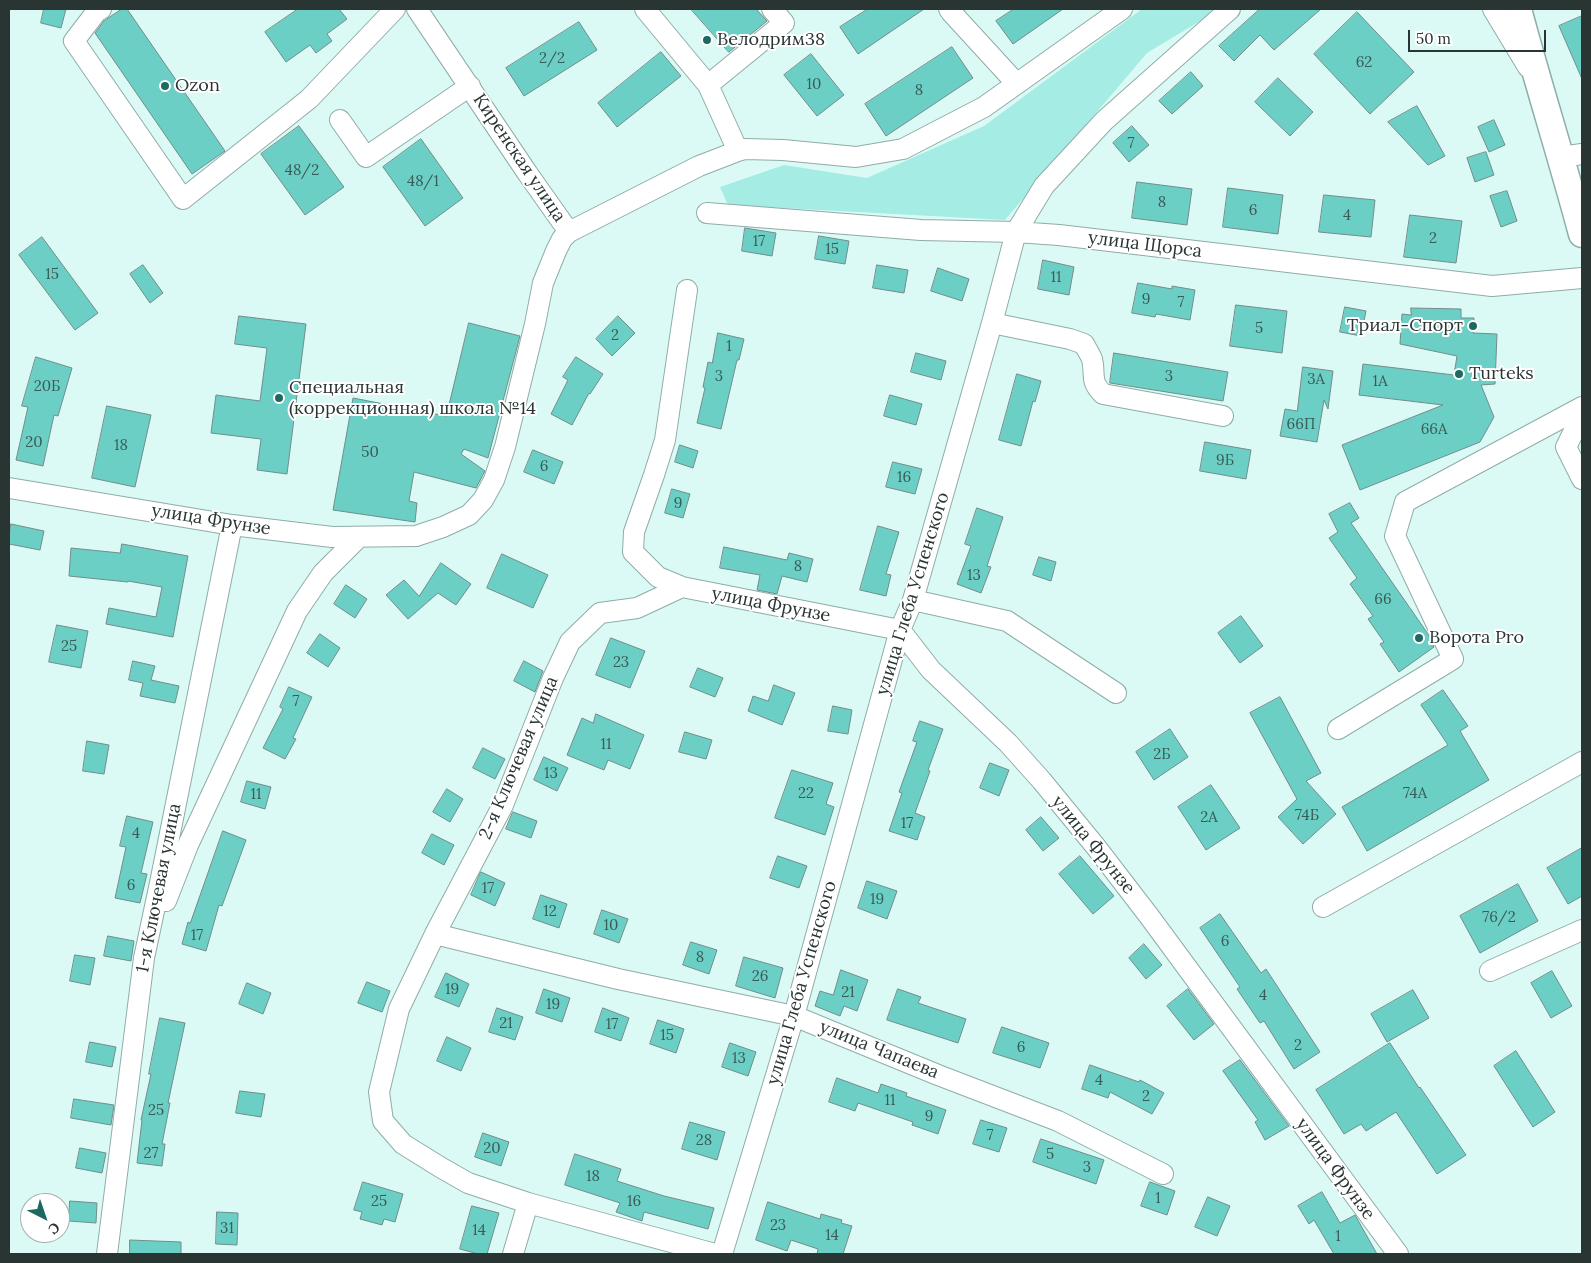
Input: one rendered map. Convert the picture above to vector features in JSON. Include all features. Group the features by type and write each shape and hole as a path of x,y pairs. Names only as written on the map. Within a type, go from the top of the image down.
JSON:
{"main road":[{"path":"1518,9 1554,138 1572,155 1582,234"}],"street":[{"path":"101,9 74,40 183,199 309,99 395,9"},
{"name":"Киренская улица","path":"416,536 443,527 469,514 483,500 494,480 505,447 543,283 556,251 569,232 417,9"},
{"path":"645,9 708,85 738,151"},
{"path":"708,85 784,23 772,9"},
{"path":"949,9 1017,84"},
{"path":"569,232 699,166 745,149 783,150 856,157 903,149 984,107 1122,9"},
{"name":"улица Глеба Успенского","path":"722,1254 794,1016 900,630 912,600 992,323 1016,232 1044,186 1104,121 1230,9"},
{"path":"1492,9 1537,81"},
{"path":"340,120 366,157 470,86"},
{"name":"улица Щорса","path":"707,213 921,230 1059,235 1492,286 1582,278"},
{"path":"682,587 658,577 633,552 634,532 665,440 687,290"},
{"path":"992,323 1070,339 1084,344 1092,359 1093,380 1103,394 1223,416"},
{"path":"1338,729 1453,659 1395,536 1405,502 1582,407"},
{"path":"1582,415 1566,447 1582,479"},
{"name":"улица Фрунзе","path":"9,488 232,525 332,537 416,536"},
{"name":"1-я Ключевая улица","path":"107,1254 144,958 232,525"},
{"path":"144,958 188,845 297,611 323,573 359,537"},
{"name":"улица Фрунзе","path":"682,587 900,630 931,670 1008,743 1096,847 1398,1254"},
{"name":"2-я Ключевая улица","path":"682,587 637,608 600,613 570,642 553,678 503,805 435,934 399,1009 379,1092 383,1121 403,1144 468,1183 528,1202 715,1254"},
{"path":"912,600 1007,621 1116,694"},
{"path":"1323,908 1582,762"},
{"path":"1490,972 1582,930"},
{"name":"улица Чапаева","path":"435,934 618,979 794,1016 938,1075 1058,1121 1163,1174"},
{"path":"513,1254 528,1202"}],"shaded area":[{"path":"1142,9 1216,9 1210,15 1147,53 1005,220 728,205 720,187 784,165 867,178 984,126"}],"building":[{"path":"44,9 66,9 61,28 41,23"},
{"path":"122,9 127,9 225,151 192,174 95,33 104,21"},
{"path":"298,9 339,9 347,19 327,34 332,41 316,53 310,45 286,62 265,32"},
{"path":"691,9 756,9 767,21 729,52"},
{"path":"868,9 924,9 858,54 840,27"},
{"path":"1014,9 1063,9 1013,44 996,21"},
{"path":"1260,9 1321,9 1274,50 1260,35 1234,61 1219,46"},
{"path":"1357,12 1414,72 1370,114 1314,54"},
{"path":"1582,16 1582,79 1559,26"},
{"path":"579,22 597,50 524,96 506,68"},
{"path":"952,47 973,78 886,136 865,104"},
{"path":"661,52 681,76 617,127 598,103"},
{"path":"811,54 844,95 817,116 784,75"},
{"path":"1191,72 1203,86 1172,114 1159,101"},
{"path":"1278,78 1313,112 1290,136 1255,102"},
{"path":"1417,106 1445,156 1428,165 1388,122"},
{"path":"1494,120 1505,145 1489,152 1478,127"},
{"path":"299,126 344,187 305,215 261,154"},
{"path":"1132,126 1149,145 1129,162 1113,143"},
{"path":"421,139 463,198 425,226 383,167"},
{"path":"1486,152 1494,175 1475,182 1467,158"},
{"path":"1137,182 1192,189 1187,225 1132,218"},
{"path":"1228,188 1283,195 1278,234 1223,227"},
{"path":"1507,191 1517,221 1501,227 1490,196"},
{"path":"1324,195 1375,200 1371,237 1319,232"},
{"path":"1410,215 1462,221 1456,263 1404,257"},
{"path":"745,228 776,233 772,256 742,251"},
{"path":"819,236 849,241 845,264 815,259"},
{"path":"42,237 98,313 75,330 19,255"},
{"path":"1043,260 1074,267 1069,295 1038,289"},
{"path":"143,265 163,293 150,303 130,274"},
{"path":"877,265 908,270 904,293 873,288"},
{"path":"938,268 969,279 962,301 931,291"},
{"path":"1138,283 1172,289 1172,286 1195,290 1190,320 1156,314 1155,317 1132,313"},
{"path":"1236,305 1287,311 1282,353 1230,346"},
{"path":"1345,307 1366,311 1361,336 1340,332"},
{"path":"1411,308 1461,309 1461,318 1474,318 1473,333 1497,334 1495,384 1481,385 1494,417 1480,442 1360,490 1342,445 1443,405 1359,395 1363,364 1454,375 1457,356 1400,344 1402,314 1411,315"},
{"name":"Специальная (коррекционная) школа №14","path":"239,316 306,324 287,474 257,470 261,439 211,433 216,395 260,401 267,348 235,344"},
{"path":"618,316 635,333 612,356 596,339"},
{"path":"469,323 520,336 488,458 464,449 461,454 485,471 476,488 414,472 409,501 417,503 415,522 333,510 353,398 446,416"},
{"path":"718,333 744,339 739,360 737,360 721,429 697,423 705,388 703,387 708,362 712,363"},
{"path":"916,353 946,361 941,380 911,372"},
{"path":"1114,353 1228,372 1223,401 1110,383"},
{"path":"36,357 72,368 58,416 54,415 43,466 16,460 28,407 22,406"},
{"path":"576,357 603,374 589,393 572,425 551,414 568,380 563,377"},
{"path":"1303,367 1333,371 1328,409 1324,400 1317,442 1280,436 1285,409 1297,411"},
{"path":"1017,374 1041,381 1035,402 1033,401 1021,446 999,440"},
{"path":"890,395 922,404 916,425 884,416"},
{"path":"107,406 151,415 135,487 92,478"},
{"path":"1205,442 1251,450 1246,479 1200,471"},
{"path":"680,445 698,451 693,468 675,462"},
{"path":"533,450 563,462 554,484 524,472"},
{"path":"893,462 922,469 915,494 886,487"},
{"path":"672,489 690,494 683,518 665,513"},
{"path":"1350,503 1359,518 1351,523 1428,634 1434,647 1399,672 1380,644 1384,642 1368,619 1373,616 1350,584 1357,578 1329,538 1338,532 1329,514"},
{"path":"977,508 1003,517 987,566 991,567 981,593 957,584 971,546 965,544"},
{"path":"11,524 44,531 40,550 9,544"},
{"path":"878,526 899,532 886,574 891,575 886,596 860,590"},
{"path":"122,544 188,556 173,637 106,624 109,608 156,617 162,587 128,581 69,576 71,548 120,553"},
{"path":"724,547 787,560 789,553 813,559 807,582 782,576 777,594 757,590 760,575 720,568"},
{"path":"502,554 548,575 533,608 487,588"},
{"path":"1039,557 1056,562 1051,581 1033,575"},
{"path":"441,563 471,584 456,605 438,593 408,619 386,595 404,580 419,596"},
{"path":"346,585 367,599 355,618 334,604"},
{"path":"1241,616 1263,646 1240,663 1218,633"},
{"path":"57,625 88,631 81,668 49,662"},
{"path":"320,634 340,648 328,667 307,653"},
{"path":"611,638 645,651 630,688 596,675"},
{"path":"133,661 155,666 151,680 179,686 175,703 140,696 143,683 129,680"},
{"path":"524,661 543,671 535,692 514,681"},
{"path":"698,668 723,678 715,697 690,687"},
{"path":"774,685 795,693 782,725 748,711 753,696 768,701"},
{"path":"289,687 312,697 293,738 296,739 285,759 263,748 283,709 280,707"},
{"path":"1443,690 1468,726 1460,731 1489,780 1367,851 1342,807 1448,745 1421,705"},
{"path":"1280,697 1321,773 1306,781 1336,814 1303,844 1278,817 1297,799 1250,713"},
{"path":"833,706 852,710 848,734 828,731"},
{"path":"596,714 644,735 630,769 608,760 604,770 567,755 582,718 593,723"},
{"path":"920,721 943,729 915,813 925,817 917,840 889,831 902,793 899,792 917,742 913,741"},
{"path":"1170,729 1188,757 1154,780 1136,752"},
{"path":"685,732 712,740 706,759 679,752"},
{"path":"87,741 109,745 104,774 83,771"},
{"path":"483,748 505,759 495,779 473,768"},
{"path":"544,757 568,768 557,791 534,780"},
{"path":"990,763 1009,770 999,796 980,788"},
{"path":"792,770 833,783 826,804 834,807 825,835 775,818"},
{"path":"247,781 271,787 265,809 241,802"},
{"path":"1211,785 1240,828 1206,850 1178,807"},
{"path":"447,789 463,799 450,822 433,812"},
{"path":"513,812 537,821 531,838 506,829"},
{"path":"127,816 153,822 141,873 147,874 140,903 115,898 126,847 120,846"},
{"path":"1041,817 1059,838 1043,851 1026,830"},
{"path":"223,831 246,840 222,906 219,905 206,951 182,944 188,922 190,923"},
{"path":"432,834 454,845 444,865 422,853"},
{"path":"1582,848 1582,896 1568,904 1547,868"},
{"path":"778,856 807,866 799,888 770,878"},
{"path":"1080,856 1114,896 1093,914 1059,874"},
{"path":"481,872 505,883 495,906 471,895"},
{"path":"867,881 897,891 887,919 858,908"},
{"path":"1518,884 1538,921 1480,953 1460,916"},
{"path":"541,895 567,904 559,928 533,919"},
{"path":"602,910 628,919 619,943 594,934"},
{"path":"1220,914 1261,973 1266,969 1320,1052 1294,1069 1264,1021 1260,1023 1237,989 1240,987 1200,928"},
{"path":"108,936 134,941 131,961 104,956"},
{"path":"691,942 717,950 709,974 683,965"},
{"path":"1144,944 1162,965 1146,979 1129,958"},
{"path":"75,955 95,958 90,985 70,981"},
{"path":"744,957 783,968 775,998 736,986"},
{"path":"841,970 868,980 857,1011 844,1006 840,1016 815,1006 820,991 833,995"},
{"path":"1552,971 1572,1006 1551,1018 1531,983"},
{"path":"446,973 469,984 459,1007 435,997"},
{"path":"367,982 390,991 382,1012 358,1003"},
{"path":"247,983 271,993 263,1014 239,1004"},
{"path":"544,989 570,998 562,1022 536,1013"},
{"path":"898,989 921,997 918,1003 966,1019 958,1043 887,1020"},
{"path":"1188,989 1214,1024 1194,1040 1167,1006"},
{"path":"1413,990 1429,1018 1387,1042 1371,1014"},
{"path":"497,1008 523,1017 515,1040 489,1032"},
{"path":"603,1008 629,1018 621,1041 595,1032"},
{"path":"160,1018 185,1023 168,1103 170,1103 162,1144 165,1144 162,1166 137,1163 141,1120"},
{"path":"658,1020 684,1029 676,1053 650,1044"},
{"path":"1002,1027 1049,1043 1040,1068 993,1053"},
{"path":"447,1037 471,1048 461,1071 437,1061"},
{"path":"90,1042 116,1047 112,1067 86,1062"},
{"path":"730,1043 756,1052 748,1076 722,1067"},
{"path":"1390,1043 1466,1155 1437,1174 1396,1112 1366,1131 1361,1124 1344,1134 1316,1090"},
{"path":"1516,1051 1555,1112 1533,1127 1494,1066"},
{"path":"1240,1060 1289,1126 1265,1140 1255,1122 1258,1120 1223,1071"},
{"path":"1090,1065 1139,1082 1140,1080 1164,1093 1152,1114 1110,1092 1108,1098 1082,1089"},
{"path":"837,1078 878,1093 881,1084 907,1093 906,1096 946,1110 938,1134 912,1125 913,1122 858,1103 855,1111 829,1102"},
{"path":"240,1091 265,1094 261,1117 236,1113"},
{"path":"74,1099 114,1105 111,1125 71,1118"},
{"path":"981,1120 1007,1128 999,1152 973,1144"},
{"path":"690,1122 725,1132 717,1160 682,1149"},
{"path":"483,1133 509,1142 501,1166 475,1157"},
{"path":"1041,1139 1104,1160 1096,1184 1033,1162"},
{"path":"80,1148 106,1153 102,1173 76,1168"},
{"path":"575,1154 621,1169 617,1181 664,1196 714,1208 708,1229 644,1212 642,1221 616,1212 620,1203 565,1185"},
{"path":"363,1182 403,1194 395,1222 384,1219 382,1225 360,1219 362,1212 354,1210"},
{"path":"1150,1182 1175,1191 1167,1215 1141,1206"},
{"path":"1322,1192 1340,1223 1355,1215 1377,1254 1334,1254 1314,1220 1309,1224 1298,1206"},
{"path":"1208,1197 1230,1206 1217,1236 1195,1227"},
{"path":"70,1201 97,1203 96,1223 70,1221"},
{"path":"768,1202 820,1219 821,1214 842,1220 841,1223 852,1226 843,1254 817,1254 818,1249 791,1240 787,1251 756,1240"},
{"path":"472,1206 499,1213 487,1254 478,1254 460,1249"},
{"path":"217,1212 238,1213 237,1245 216,1244"},
{"path":"130,1240 181,1242 181,1254 130,1254"}],"place":[{"name":"Велодрим38","path":"707,40"},
{"name":"Ozon","path":"165,86"},
{"name":"Триал-Спорт","path":"1473,326"},
{"name":"Turteks","path":"1459,374"},
{"name":"Специальная (коррекционная) школа №14","path":"279,398"},
{"name":"Ворота Pro","path":"1419,638"}]}
